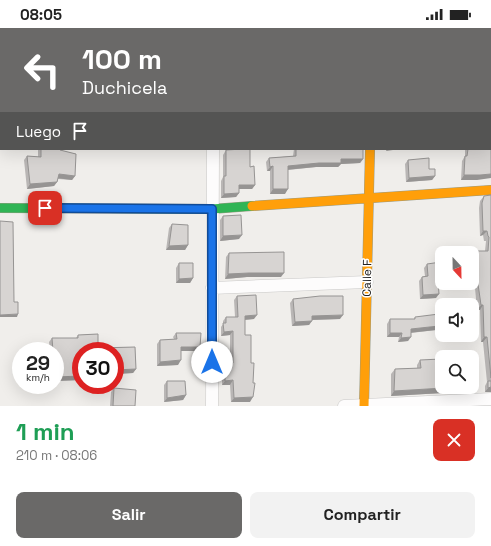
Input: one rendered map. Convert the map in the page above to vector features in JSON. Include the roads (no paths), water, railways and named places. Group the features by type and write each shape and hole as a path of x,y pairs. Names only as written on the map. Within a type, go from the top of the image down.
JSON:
{"street":[{"path":"212,406 213,150"},
{"name":"Calle F","path":"364,405 370,150"},
{"path":"0,208 212,209 491,190"},
{"path":"212,288 367,282"},
{"path":"344,406 491,399"}]}
